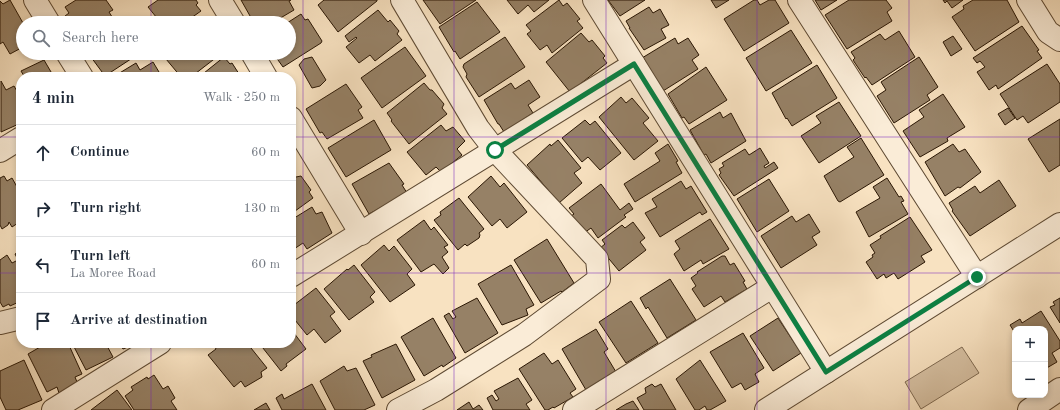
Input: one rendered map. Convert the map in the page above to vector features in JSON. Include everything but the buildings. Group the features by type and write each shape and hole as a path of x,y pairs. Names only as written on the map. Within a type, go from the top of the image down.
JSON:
{"street":[{"path":"35,0 45,16"},
{"path":"220,0 230,16"},
{"path":"398,410 436,390 524,336 598,279 597,259 495,150 478,128 402,0"},
{"path":"594,0 826,372"},
{"path":"800,0 977,277"},
{"path":"1028,0 1048,32 1060,40"},
{"path":"71,60 79,72"},
{"path":"256,60 263,72"},
{"path":"296,273 634,64"},
{"path":"296,126 361,234"},
{"path":"0,151 16,141"},
{"path":"766,410 1060,224"},
{"path":"574,410 772,287"},
{"path":"0,323 16,319"},
{"path":"53,410 152,348"},
{"path":"1029,410 1060,389"}],"shaded area":[{"path":"962,347 979,373 921,409 905,382"}],"route":[{"path":"495,150 634,64 826,372 977,277"}]}
